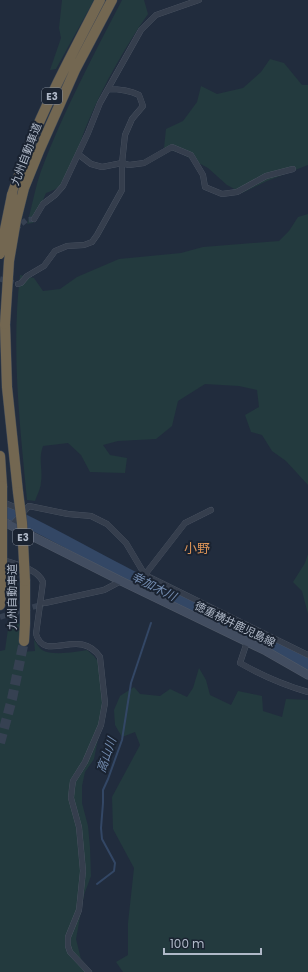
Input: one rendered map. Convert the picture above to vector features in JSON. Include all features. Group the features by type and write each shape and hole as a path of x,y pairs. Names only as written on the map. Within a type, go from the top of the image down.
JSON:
{"highway":[{"name":"九州自動車道","path":"0,254 12,195 29,148 66,66 100,0"},
{"name":"九州自動車道","path":"24,641 26,618 22,530 7,387 4,324 9,261 16,220 24,188 72,76 112,0"},
{"name":"九州自動車道","path":"0,456 2,486 2,575 0,605"}],"main road":[{"name":"徳重横井鹿児島線","path":"0,520 12,524 121,581 266,651 308,675"}],"street":[{"path":"34,219 43,204 55,195 63,186 100,103 141,30 156,15 199,0"},
{"path":"18,284 21,283 27,276 44,266 55,251 67,246 92,242 122,190 122,163 125,135 132,119 143,106 139,95 133,92 122,89 108,89"},
{"path":"78,154 91,164 102,167 122,163 129,165 144,163 172,147 191,155 203,175 205,187 222,194 237,192 266,176 293,168"},
{"path":"0,501 22,513"},
{"path":"12,524 29,506 68,514 91,516 107,524 126,543 145,576 308,655"},
{"path":"138,589 145,576 185,523 211,510"},
{"path":"0,559 34,572 43,582 36,634 38,640 43,645 85,645 96,651 100,657 105,703 101,725 85,762 73,781 71,798 79,827 83,871 79,910 68,937 68,946 70,952 89,972"},
{"path":"46,603 104,590 121,581"},
{"path":"247,642 240,663 275,680 308,692"}],"green space":[{"path":"62,0 94,0 56,69 50,70 61,38 59,28"},
{"path":"122,0 144,0 148,14 131,39 101,94 88,122 66,178 58,187 46,193 33,223 27,224 39,177 59,127"},
{"path":"270,59 284,63 302,85 308,85 308,165 267,181 242,193 227,185 208,168 180,153 164,148 166,129 183,121 197,102 201,86 217,94 243,88 261,72"},
{"path":"308,214 308,485 286,461 272,451 262,435 251,432 245,415 259,407 257,390 239,386 205,384 178,401 172,426 156,439 118,441 103,445 110,455 127,458 125,473 90,472 81,455 68,443 43,446 41,455 40,487 35,501 27,500 19,416 16,360 17,303 20,275 34,278 43,291 60,289 77,277 119,259 181,253 203,247 279,241 289,231 298,217"},
{"path":"308,554 308,614 302,591 293,582 305,563"},
{"path":"9,622 21,623 21,652 35,651 34,640 42,650 46,652 64,653 87,650 94,656 101,666 103,714 94,759 85,772 82,786 82,803 88,826 91,876 84,895 76,939 81,959 93,972 0,972 0,651 5,650"},
{"path":"199,668 206,680 210,695 231,705 238,691 262,696 263,711 282,717 286,699 308,700 308,972 123,972 116,962 128,955 128,923 134,868 113,829 112,797 140,745 135,732 122,737 115,725 114,710 120,696 134,687 140,694 160,696 170,689 187,697 193,688"}],"waterway":[{"name":"幸加木川","path":"0,509 308,664"},
{"name":"高山川","path":"97,884 114,871 115,863 102,839 101,828 103,790 122,740 131,683 151,623"}],"tunnel":[{"path":"15,229 26,220 34,219"},
{"path":"0,279 18,284"},
{"path":"0,617 43,604"},
{"path":"0,743 12,699 24,641"}],"district":[{"name":"小野","path":"197,548"}]}
